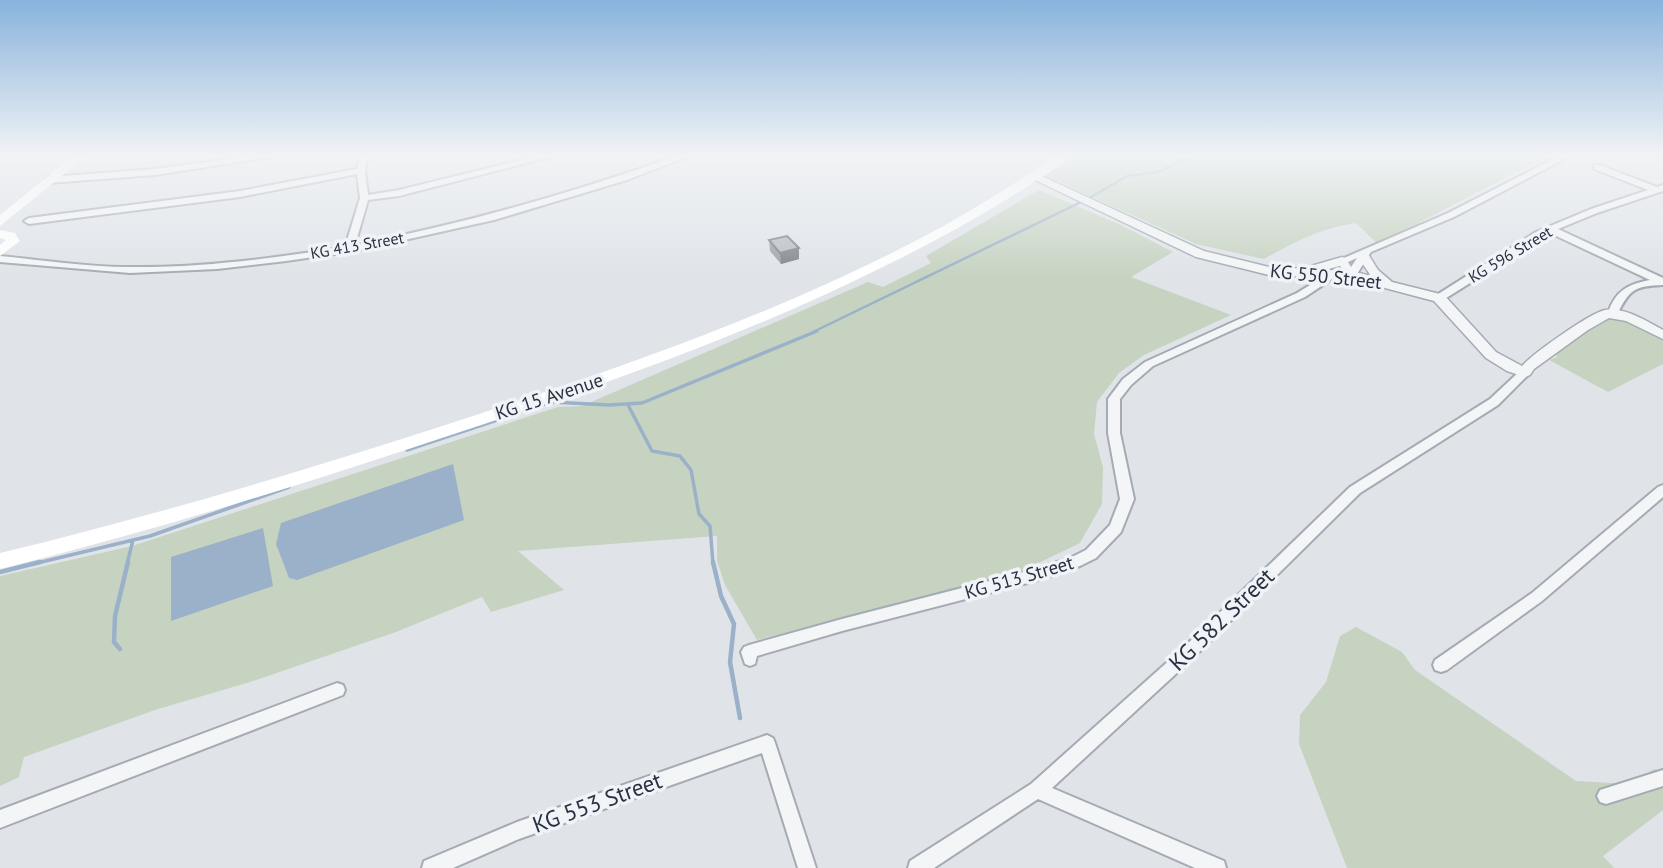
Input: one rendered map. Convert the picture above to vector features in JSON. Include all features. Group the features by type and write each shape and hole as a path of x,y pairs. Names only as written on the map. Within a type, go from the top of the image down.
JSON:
{"main road":[{"path":"0,222 31,196"},
{"name":"KG 15 Avenue","path":"0,561 145,525 283,485 662,358 744,326 923,242 1002,196"},
{"path":"0,234 10,236 13,241 1,254"}],"street":[{"path":"29,222 230,196"},
{"path":"349,248 364,198 381,196"},
{"name":"KG 413 Street","path":"1,254 16,260 56,266 147,270 250,261 349,248 467,222 569,196"},
{"name":"KG 550 Street","path":"1076,196 1200,254 1238,265 1283,273 1352,275 1391,283 1439,298 1450,306 1489,353 1501,362 1525,372"},
{"path":"1283,273 1310,270 1365,255 1489,196"},
{"name":"KG 596 Street","path":"1439,298 1515,247 1550,229 1642,196"},
{"path":"1550,229 1663,281"},
{"path":"1342,261 1352,275 1365,255"},
{"path":"1365,255 1373,272 1391,283"},
{"name":"KG 513 Street","path":"750,659 749,652 1035,575 1091,554 1116,528 1127,499 1114,433 1114,399 1126,382 1160,358 1301,295 1331,275"},
{"path":"1613,313 1618,297 1624,291 1635,286 1663,281"},
{"path":"1525,372 1583,327 1607,313 1630,318 1663,335"},
{"name":"KG 582 Street","path":"917,868 1037,790 1187,654 1355,490 1494,402 1525,372"},
{"path":"1441,665 1537,597 1663,490"},
{"path":"0,819 337,690"},
{"name":"KG 553 Street","path":"431,868 517,831 766,743 807,868"},
{"path":"1606,796 1663,778"},
{"path":"1037,790 1217,868"}],"green space":[{"path":"1030,196 1052,196 1121,225 1173,252 1131,277 1231,315 1144,355 1119,373 1097,402 1094,434 1103,467 1102,504 1080,543 1008,578 757,640 725,585 717,561 717,536 518,551 564,590 491,612 482,597 396,632 250,682 155,710 24,757 19,777 0,786 0,576 132,546 558,407 582,406 868,282 883,287 931,263 926,256"},
{"path":"1089,196 1471,196 1378,244 1356,223 1308,236 1264,259 1196,244"},
{"path":"1606,311 1663,335 1663,364 1608,392 1549,360 1557,357 1551,346"},
{"path":"1356,627 1402,652 1415,670 1576,781 1629,784 1654,769 1663,771 1663,810 1603,856 1614,868 1347,868 1299,744 1300,715 1326,682 1340,636"}],"water":[{"path":"453,464 464,520 297,580 289,578 276,544 281,523"},
{"path":"263,528 273,586 171,621 171,557"}],"building":[{"path":"787,236 799,248 780,253 769,240"}],"waterway":[{"path":"813,332 1081,202"},
{"path":"526,410 551,402 609,405 642,403 817,331"},
{"path":"628,405 652,451 680,456 691,470 699,514 710,526 713,564"},
{"path":"407,450 506,417"},
{"path":"133,540 289,487"},
{"path":"33,564 133,540"},
{"path":"127,564 133,540"},
{"path":"0,572 40,562"},
{"path":"120,649 114,642 115,616 128,562"},
{"path":"713,562 721,596 734,624 730,662 740,718"}]}
